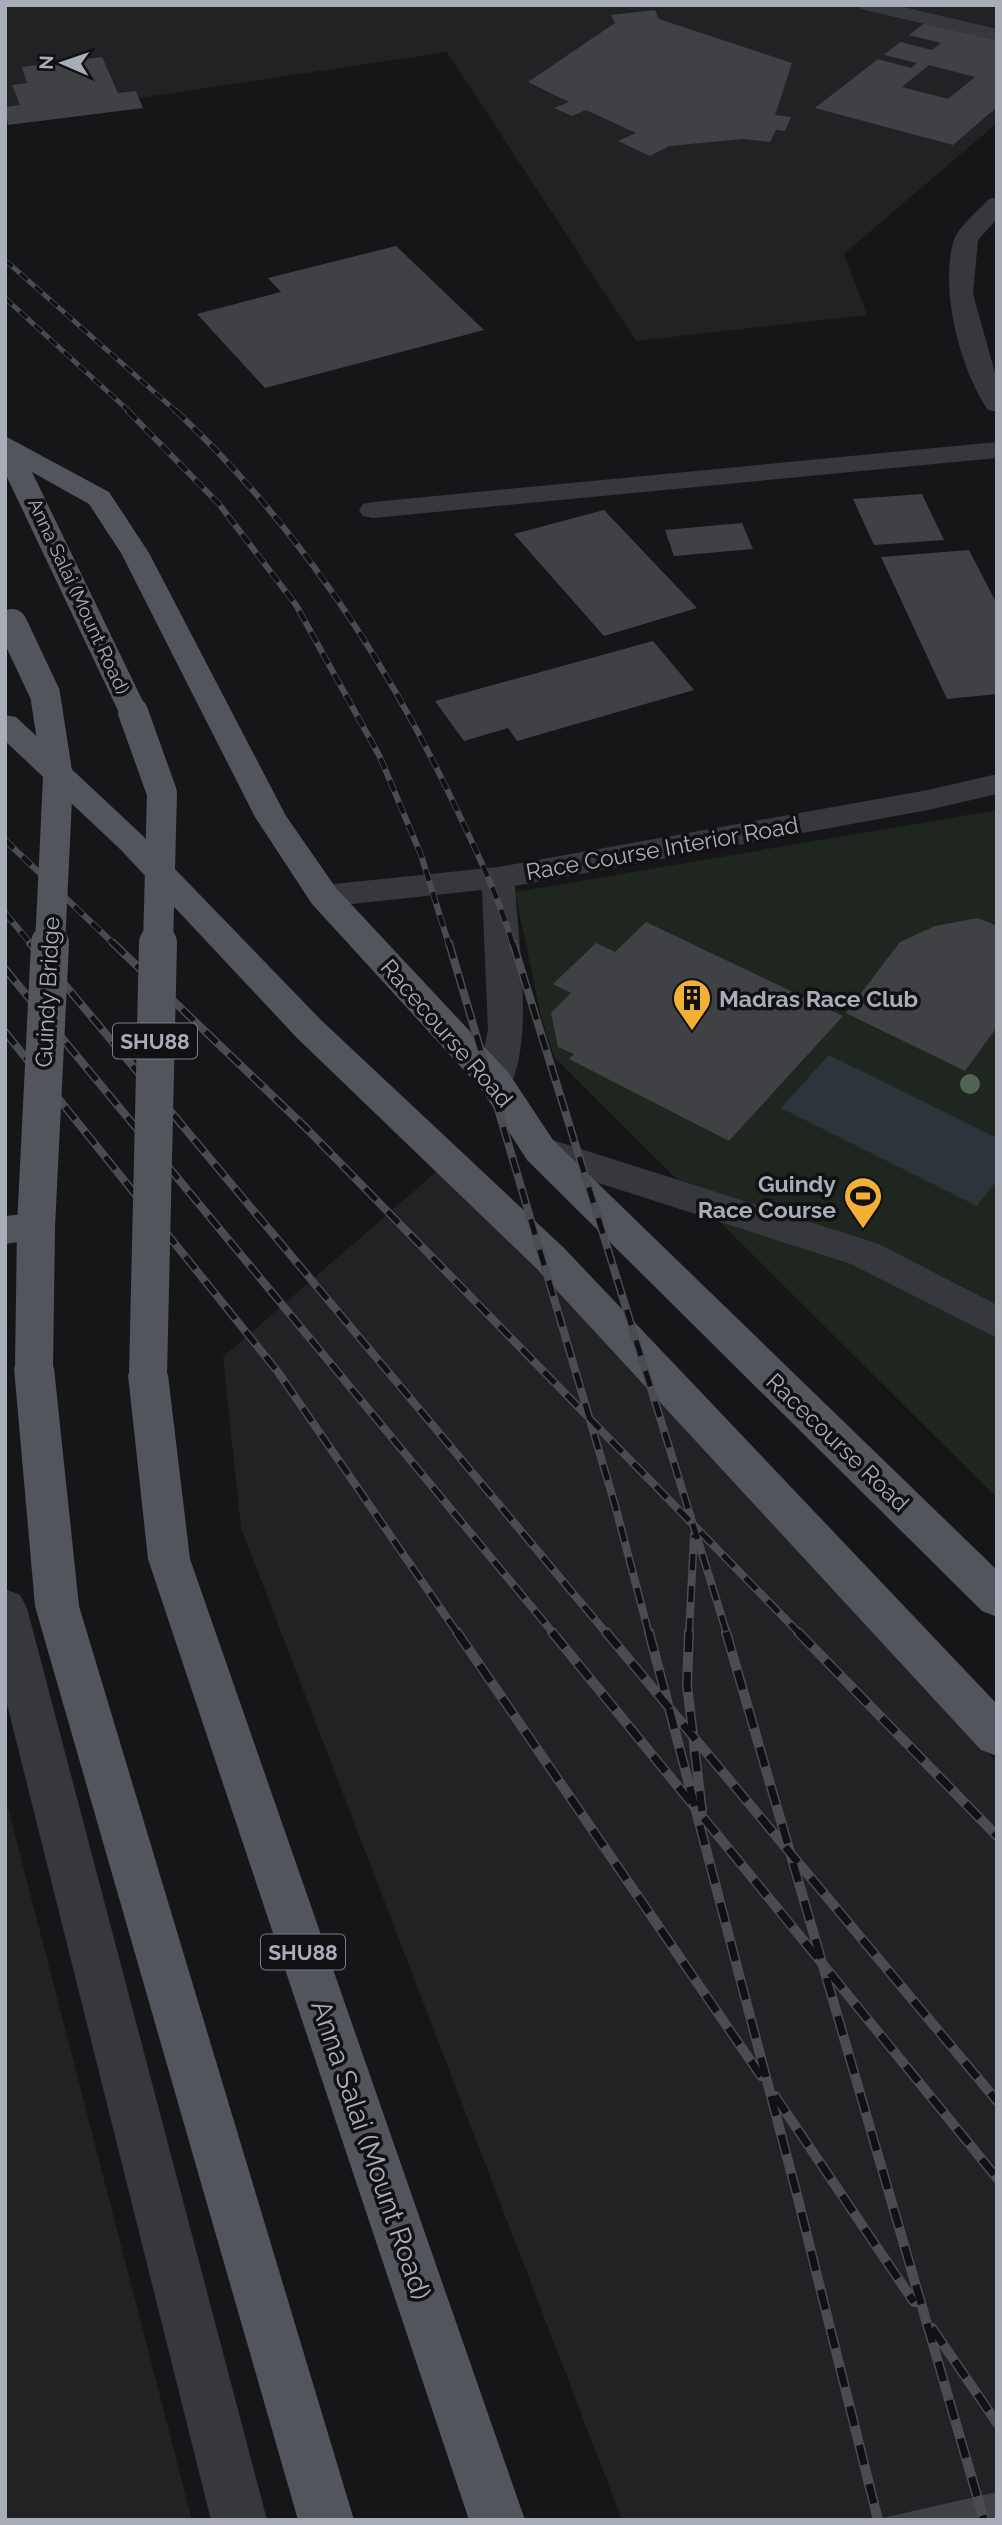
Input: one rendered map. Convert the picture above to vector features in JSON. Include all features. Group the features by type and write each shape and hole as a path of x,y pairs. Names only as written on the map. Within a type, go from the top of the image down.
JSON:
{"main road":[{"name":"Anna Salai (Mount Road)","path":"6,445 133,712 162,793 147,1325 148,1375 169,1559 497,2520"},
{"name":"Racecourse Road","path":"6,445 99,498 135,553 271,817 324,896 495,1081 540,1150 997,1598"},
{"name":"Guindy Bridge","path":"9,617 46,694 58,778 21,1229 57,1606 326,2520"},
{"path":"5,724 131,842 309,1029 550,1258 997,1736"}],"street":[{"path":"868,5 997,35"},
{"path":"997,204 966,239 961,294 997,404"},
{"path":"373,510 997,450"},
{"name":"Race Course Interior Road","path":"324,896 498,878 928,800 997,784"},
{"path":"495,1081 506,1030 498,878"},
{"path":"540,1150 865,1254 997,1323"},
{"path":"5,1608 239,2520"}],"shaded area":[{"path":"7,5 997,5 997,123 844,254 867,315 636,341 447,52 5,118"},
{"name":"Guindy Race Course","path":"997,810 997,1498 554,1057 541,1016 515,892"},
{"path":"829,1055 997,1138 997,1180 977,1206 781,1108"},
{"path":"459,1152 785,1536 997,1763 997,2520 622,2520 241,1528 223,1357"},
{"path":"5,1796 192,2520 5,2520"}],"building":[{"path":"655,10 659,19 792,63 775,115 791,117 785,131 776,130 770,142 743,139 669,146 650,156 618,141 636,133 586,110 572,116 554,108 569,102 528,82 615,23 611,15"},
{"path":"927,21 997,37 997,107 953,145 815,108 878,59 911,68 917,63 884,55 900,42 932,50 941,43 909,35","holes":["929,65 975,77 948,99 902,87"]},
{"path":"102,57 118,93 136,91 143,108 8,125 5,107 20,105 12,85 27,83 22,67"},
{"path":"396,246 484,330 265,388 197,314 281,292 268,278"},
{"path":"922,494 944,540 874,545 853,499"},
{"path":"604,510 697,608 604,636 514,534"},
{"path":"742,523 753,549 674,556 665,530"},
{"path":"969,550 997,604 997,694 947,699 881,557"},
{"path":"653,641 694,690 517,741 508,728 464,741 435,701"},
{"path":"978,918 997,926 997,1027 965,1071 846,1013 900,942 935,926"},
{"name":"Madras Race Club","path":"646,922 843,1016 729,1141 569,1059 574,1054 558,1047 551,1013 571,993 553,984 596,943 615,952"},
{"path":"997,2492 997,2520 878,2520 878,2519"}],"railway":[{"path":"5,260 177,412"},
{"path":"5,298 130,412"},
{"path":"128,411 219,504 296,605 380,757 421,855 449,945"},
{"path":"176,411 261,499 335,596 368,646 400,699 456,808 480,858 513,945"},
{"path":"5,840 115,945"},
{"path":"5,913 32,945"},
{"path":"30,943 607,1634"},
{"path":"113,943 305,1127 589,1418"},
{"path":"449,943 589,1418"},
{"path":"513,943 693,1524"},
{"path":"5,969 554,1634"},
{"path":"5,1032 278,1372 458,1634"},
{"path":"589,1418 693,1524"},
{"path":"589,1418 649,1634"},
{"path":"693,1524 800,1634"},
{"path":"693,1524 727,1634"},
{"path":"689,1634 694,1535"},
{"path":"457,1632 761,2076"},
{"path":"552,1632 695,1808"},
{"path":"606,1632 669,1707"},
{"path":"649,1632 669,1707"},
{"path":"689,1632 687,1685 693,1737"},
{"path":"726,1632 790,1853"},
{"path":"798,1632 997,1836"},
{"path":"669,1707 693,1737"},
{"path":"669,1707 695,1808"},
{"path":"693,1737 790,1853"},
{"path":"693,1737 702,1811"},
{"path":"695,1808 822,1964"},
{"path":"695,1808 797,2195 878,2520"},
{"path":"790,1853 997,2101"},
{"path":"790,1853 822,1964"},
{"path":"822,1964 997,2178"},
{"path":"822,1964 984,2520"},
{"path":"775,2096 914,2302"},
{"path":"932,2328 997,2423"}],"place":[{"name":"Madras Race Club","path":"692,1032"},
{"name":"Guindy Race Course","path":"863,1230"}]}
